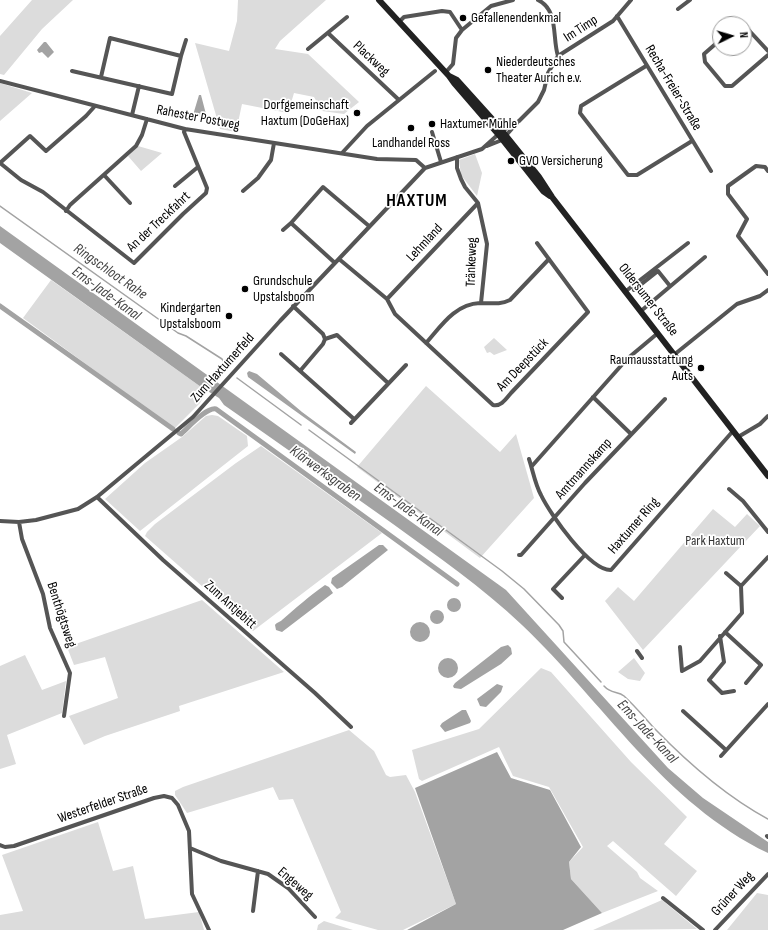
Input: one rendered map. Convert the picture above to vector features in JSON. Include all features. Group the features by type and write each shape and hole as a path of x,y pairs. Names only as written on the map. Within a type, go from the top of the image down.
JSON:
{"main road":[{"name":"Oldersumer Straße","path":"379,0 447,74 457,80 546,186 552,197 768,476"}],"street":[{"path":"447,74 453,64 456,38 462,30 491,6 513,0"},
{"path":"538,0 548,7 552,16 555,45 558,56"},
{"name":"Im Timp","path":"500,132 519,121 538,102 544,90 548,73 558,56 613,21 630,0"},
{"path":"678,9 690,0"},
{"path":"400,22 404,17 442,10 450,12 462,30"},
{"name":"Recha-Freier-Straße","path":"617,16 711,172"},
{"path":"308,50 347,17"},
{"name":"Plackweg","path":"328,34 399,100"},
{"path":"752,35 768,52"},
{"path":"101,77 110,38 181,56"},
{"path":"72,71 172,94 186,40"},
{"path":"712,47 704,54 705,62 725,86 732,86 768,55"},
{"path":"646,66 581,106 580,113 628,175 637,175 692,141"},
{"path":"342,153 367,126 435,71"},
{"name":"Rahester Postweg","path":"0,81 185,129 377,159 416,160 425,168"},
{"path":"132,115 139,86"},
{"path":"95,106 86,116 46,151 30,136 0,163 21,180 42,192 66,211 70,205 136,146 142,135 147,119"},
{"path":"425,168 505,138 519,121"},
{"name":"An der Treckfahrt","path":"66,211 134,263 206,193 207,188 184,132 185,129"},
{"path":"432,132 441,162"},
{"path":"487,146 500,132"},
{"path":"243,191 258,178 271,160 274,142"},
{"name":"Tränkeweg","path":"457,157 457,168 461,179 478,203 487,244 481,303"},
{"path":"768,171 764,167 756,166 728,186 728,194 747,219 738,236 768,274"},
{"name":"An der Treckfahrt","path":"175,186 198,167"},
{"name":"Zum Haxtumerfeld","path":"0,521 19,522 53,516 78,509 97,497 193,417 293,306 425,168"},
{"path":"104,175 130,203"},
{"path":"283,230 323,187 369,226"},
{"name":"Lehmland","path":"387,300 478,203"},
{"path":"291,223 335,263"},
{"name":"Am Deepstück","path":"339,259 387,300 395,314 493,405 500,404 588,312 537,243"},
{"path":"626,291 688,243"},
{"path":"641,311 705,257"},
{"path":"426,343 459,308 469,304 503,304 510,300 549,259"},
{"path":"634,290 658,271 670,286"},
{"path":"674,354 737,304 760,296 768,290"},
{"path":"293,306 323,334 325,339 323,344 300,371"},
{"path":"532,466 627,359 658,333"},
{"path":"325,339 337,336 388,384"},
{"path":"281,354 354,419"},
{"path":"350,423 406,365"},
{"name":"Amtmannskamp","path":"593,397 631,434"},
{"name":"Amtmannskamp","path":"519,555 521,555 585,483 665,399"},
{"path":"738,437 760,424 768,416"},
{"name":"Haxtumer Ring","path":"530,459 540,494 554,519 584,555 603,571 610,570 733,431"},
{"path":"729,489 743,501 768,532"},
{"name":"Zum Antjebitt","path":"97,497 163,560 315,693 351,727"},
{"name":"Benthögtsweg","path":"19,522 22,539 43,594 50,628 70,673 64,716"},
{"path":"562,598 553,589 584,555"},
{"path":"680,647 682,671 700,661 720,636 742,613 741,586 768,557"},
{"path":"726,573 741,586"},
{"path":"725,632 761,665 746,683"},
{"path":"720,636 724,662 709,680 722,693 734,691"},
{"path":"637,651 642,658"},
{"path":"721,756 768,704"},
{"path":"683,711 726,750"},
{"name":"Westerfelder Straße","path":"0,845 5,847 14,846 164,796 172,798 178,805 189,831 192,894 209,930"},
{"name":"Engeweg","path":"190,848 221,860 268,874 288,888 315,917"},
{"name":"Engeweg","path":"253,911 258,871"},
{"name":"Grüner Weg","path":"715,930 768,874"},
{"path":"663,898 703,930"}],"green space":[{"path":"32,0 73,0 42,29 4,75 0,74 0,36"},
{"path":"238,0 326,0 280,41 275,49 308,54 359,102 344,114 322,111 314,97 294,93 288,113 242,104 236,132 220,129 195,43 229,51 237,21"},
{"path":"0,83 32,93 0,121"},
{"path":"138,146 162,153 141,171 128,156"},
{"path":"475,154 482,173 477,196 461,175 459,160"},
{"path":"51,280 201,387 205,394 200,403 175,428 172,427 23,318"},
{"path":"494,338 507,350 494,355 490,352 487,353 484,347"},
{"path":"426,386 500,452 516,434 534,498 480,558 357,467"},
{"path":"206,416 218,416 247,436 248,446 140,531 105,499 145,463 182,437"},
{"path":"261,446 382,533 253,631 145,536 155,524"},
{"name":"Park Haxtum","path":"713,509 735,527 747,514 760,526 643,650 605,601 618,587 634,601"},
{"path":"202,600 284,672 179,706 180,711 105,736 84,745 69,716 118,698 105,657 74,665 67,647"},
{"path":"25,655 42,690 66,681 62,713 7,735 16,764 0,769 0,666"},
{"path":"634,658 645,673 640,681 628,679 618,672"},
{"path":"541,668 551,672 631,762 687,817 664,844 697,871 676,896 613,841 607,846 637,872 640,878 658,891 602,913 571,879 569,862 583,847 549,787 513,776 499,747 422,781 419,779 412,750 479,729"},
{"path":"349,730 374,751 386,775 390,777 406,775 415,792 456,904 403,930 378,930 335,918 341,912 293,799 279,800 273,787 187,813 175,795 175,791 183,787"},
{"path":"98,822 113,871 133,866 145,919 199,912 204,930 0,930 0,915 23,911 2,855"},
{"path":"757,893 768,895 768,930 727,930"},
{"path":"662,900 697,929 593,930"},
{"path":"324,921 353,930 317,930 318,925"}],"water":[{"path":"44,42 46,42 54,52 48,58 42,52 39,53 37,50"},
{"path":"199,95 201,95 207,118 193,115"},
{"path":"0,226 506,590 668,768 703,798 768,842 768,853 731,832 697,807 666,779 636,749 552,655 507,611 459,572 393,524 224,405 219,398 201,387 0,243"},
{"path":"249,371 257,374 302,412 356,452 355,454 248,377 247,373"},
{"path":"379,545 383,545 388,550 342,587 337,589 331,583 332,578"},
{"path":"325,585 329,587 333,593 282,632 276,630 276,624"},
{"path":"451,598 457,598 461,602 461,608 457,612 451,612 447,608 447,602"},
{"path":"434,610 440,610 444,614 444,620 440,624 434,624 430,620 430,614"},
{"path":"420,622 427,625 430,632 427,639 420,642 413,639 410,632 413,625"},
{"path":"508,645 511,648 512,654 501,664 461,689 454,688 453,686 455,683 501,647"},
{"path":"448,658 455,661 458,668 455,675 448,678 441,675 438,668 441,661"},
{"path":"497,684 503,686 501,692 486,707 480,706 477,699"},
{"path":"462,710 466,710 471,721 470,723 445,732 440,726 442,723"},
{"path":"497,752 511,778 550,790 581,847 569,862 571,879 602,913 563,930 407,930 456,904 415,788"}],"waterway":[{"name":"Ringschloot Rahe","path":"0,206 178,333 186,336 222,359 227,368"},
{"name":"Klärwerksgraben","path":"0,306 173,429"},
{"path":"237,378 301,425"},
{"name":"Klärwerksgraben","path":"179,433 181,434 202,414 212,409 216,409 457,584"},
{"name":"Ems-Jade-Kanal","path":"309,430 502,571 524,589 559,625 563,631 564,642 601,682"},
{"name":"Ems-Jade-Kanal","path":"604,686 607,689 624,696 667,741 708,778 737,800 768,819"}],"place":[{"name":"Gefallenendenkmal","path":"463,18"},
{"name":"Niederdeutsches Theater Aurich e.v.","path":"488,70"},
{"name":"Dorfgemeinschaft Haxtum (DoGeHax)","path":"357,113"},
{"name":"Haxtumer Mühle","path":"432,124"},
{"name":"Landhandel Ross","path":"411,128"},
{"name":"GVO Versicherung","path":"511,161"},
{"name":"Grundschule Upstalsboom","path":"245,289"},
{"name":"Kindergarten Upstalsboom","path":"229,316"},
{"name":"Raumausstattung Auts","path":"701,368"}],"district":[{"name":"HAXTUM","path":"417,201"}]}
